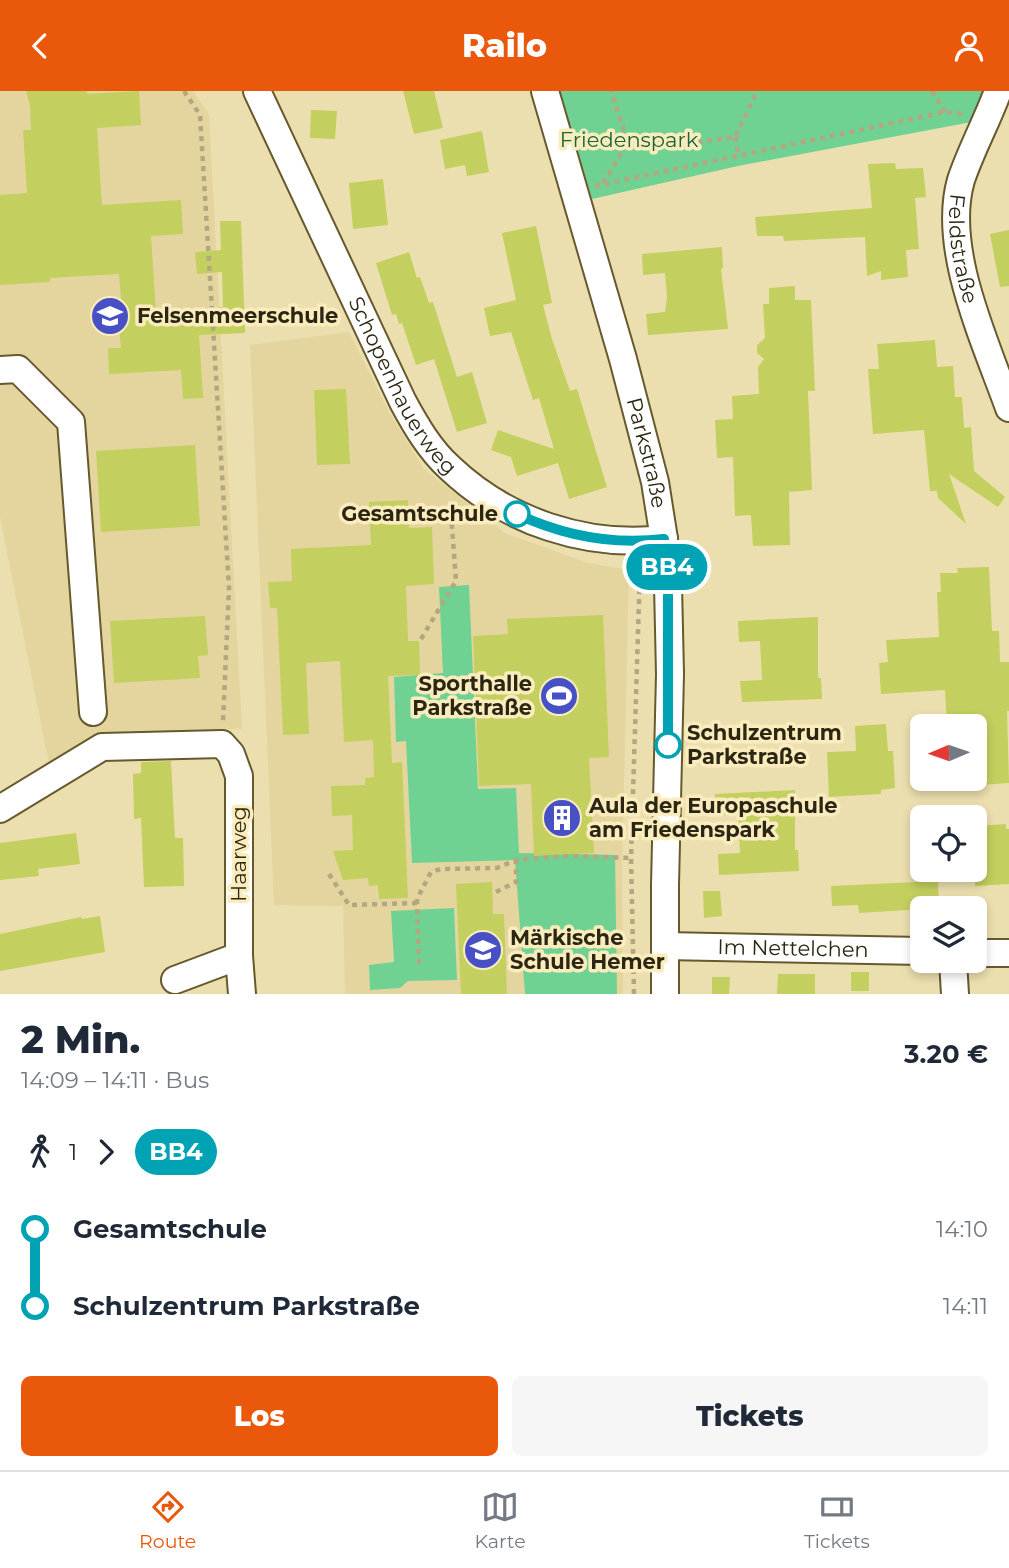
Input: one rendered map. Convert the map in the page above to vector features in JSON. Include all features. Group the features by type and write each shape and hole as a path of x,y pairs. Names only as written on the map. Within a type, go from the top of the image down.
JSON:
{"street":[{"name":"Schopenhauerweg","path":"257,91 403,402 423,436 448,467 473,488 534,522 565,533 653,541"},
{"name":"Parkstraße","path":"545,91 636,405 655,482 653,541 668,585 670,674 665,994"},
{"name":"Feldstraße","path":"998,91 999,115 961,182 956,221 958,252 966,284 1009,408"},
{"path":"0,370 18,369 71,422 93,712"},
{"path":"0,809 102,747 226,749"},
{"name":"Haarweg","path":"226,749 239,776 239,956 242,994"},
{"name":"Im Nettelchen","path":"665,946 910,951"},
{"path":"987,953 1009,953"},
{"path":"175,980 239,956"},
{"path":"954,973 955,994"}],"path":[{"path":"184,91 200,115 229,588 226,749"},
{"path":"603,184 628,143 611,91"},
{"path":"739,157 735,137 757,91"},
{"path":"932,91 945,112"},
{"path":"574,191 945,112 999,115"},
{"path":"628,143 654,148 735,137"},
{"path":"421,639 456,581 452,523"},
{"path":"634,994 631,858 653,541"},
{"path":"419,964 417,899 431,872 441,869 497,868 516,860 569,856 631,858"},
{"path":"496,892 516,882 516,860"},
{"path":"329,874 349,905 418,903"}],"shaded area":[{"name":"Felsenmeerschule","path":"0,91 193,91 209,115 242,729 107,735 49,764 0,517"},
{"path":"349,332 388,410 424,469 505,533 588,563 629,570 622,868 623,994 345,994 343,906 274,905 250,345"}],"green space":[{"name":"Friedenspark","path":"560,91 987,91 977,121 738,166 592,199"},
{"path":"469,585 478,789 516,788 519,853 615,855 617,994 525,994 515,860 412,863 406,741 396,742 394,677 443,673 439,587"},
{"path":"454,908 457,980 408,981 400,988 370,990 369,965 394,962 391,911"}],"building":[{"path":"26,91 87,91 87,94 139,91 141,125 97,128 102,205 181,200 183,234 151,236 156,314 223,307 222,272 197,274 195,252 221,250 220,221 241,221 245,333 199,335 203,398 183,399 181,370 109,374 108,348 121,348 118,316 122,312 119,274 50,278 50,282 0,285 0,195 27,193 23,130 31,130 30,105"},
{"path":"403,91 434,91 443,128 414,134"},
{"path":"311,110 337,111 335,139 310,138"},
{"path":"482,131 489,172 467,176 465,165 445,169 440,140"},
{"path":"895,163 896,169 923,168 926,197 915,198 919,249 906,250 908,277 881,280 881,271 867,276 865,237 784,241 783,236 757,236 755,217 872,208 868,164"},
{"path":"383,179 388,225 353,229 349,183"},
{"path":"536,226 552,303 543,305 552,339 570,391 577,389 607,487 569,499 558,463 517,476 511,457 491,450 498,430 554,449 539,398 533,400 511,332 490,336 484,308 516,300 502,233"},
{"path":"1009,230 1009,286 1000,287 990,234"},
{"path":"722,247 721,269 728,329 648,335 646,314 665,312 667,297 665,273 643,275 642,254"},
{"path":"409,252 429,303 433,302 457,377 472,372 487,423 457,432 434,359 416,365 402,323 399,324 396,314 392,315 376,263"},
{"path":"795,286 795,300 811,300 815,391 808,391 812,490 789,492 790,545 753,546 751,515 735,516 733,457 717,458 715,420 733,419 732,396 759,394 758,367 764,359 757,353 757,345 765,338 763,304 769,304 769,288"},
{"path":"935,340 937,367 953,366 955,397 962,397 964,428 971,427 974,471 1005,497 998,507 949,474 966,524 938,498 937,491 930,491 924,430 873,434 868,369 879,369 877,344"},
{"path":"346,389 350,464 317,465 314,390"},
{"path":"195,445 200,526 101,532 96,451"},
{"path":"408,500 409,528 432,527 434,584 406,586 408,641 419,641 420,675 388,676 392,763 402,762 408,898 379,899 378,885 369,886 368,878 343,880 333,851 353,850 352,815 332,816 331,786 365,785 365,778 374,777 373,740 344,742 340,661 306,663 309,734 283,735 277,608 270,608 268,582 292,581 291,549 371,545 369,502"},
{"path":"989,567 992,631 999,631 1000,662 1009,662 1009,783 987,785 987,714 946,714 945,690 881,694 879,663 888,662 886,640 939,637 937,592 941,592 940,573 958,573 957,568"},
{"path":"603,615 609,757 589,758 594,853 534,856 531,784 479,786 473,636 508,634 507,619"},
{"path":"205,616 208,655 198,656 200,678 114,683 110,621"},
{"path":"818,617 818,678 821,678 822,699 742,702 740,681 762,680 760,641 739,642 738,621"},
{"path":"886,724 888,751 893,751 895,788 881,790 881,794 829,797 827,752 856,751 855,726"},
{"path":"171,761 175,838 183,838 184,886 144,887 141,818 134,819 133,774 141,773 141,762"},
{"path":"795,790 795,850 798,850 799,871 719,875 718,854 740,853 738,814 716,816 715,794"},
{"path":"1006,824 1006,829 1009,829 1009,884 975,886 975,882 987,882 987,825"},
{"path":"76,833 80,864 38,869 39,876 0,880 0,843"},
{"path":"492,882 493,914 504,914 507,994 461,994 456,884"},
{"path":"938,882 939,896 910,896 910,910 859,913 858,905 832,906 831,886"},
{"path":"703,891 720,891 722,916 704,918"},
{"path":"100,916 105,952 0,971 0,934 81,917"},
{"path":"851,972 869,972 869,991 851,991"},
{"path":"778,974 815,974 815,994 777,994"},
{"path":"712,977 730,977 729,994 712,994"}],"bus line":[{"name":"BB4","path":"517,514 565,533 594,538 641,542 664,539 670,674 668,745"}],"place":[{"name":"Felsenmeerschule","path":"110,316"},
{"name":"Gesamtschule","path":"517,514"},
{"name":"Sporthalle Parkstraße","path":"559,696"},
{"name":"Schulzentrum Parkstraße","path":"668,745"},
{"name":"Aula der Europaschule am Friedenspark","path":"562,818"},
{"name":"Märkische Schule Hemer","path":"483,950"}]}
